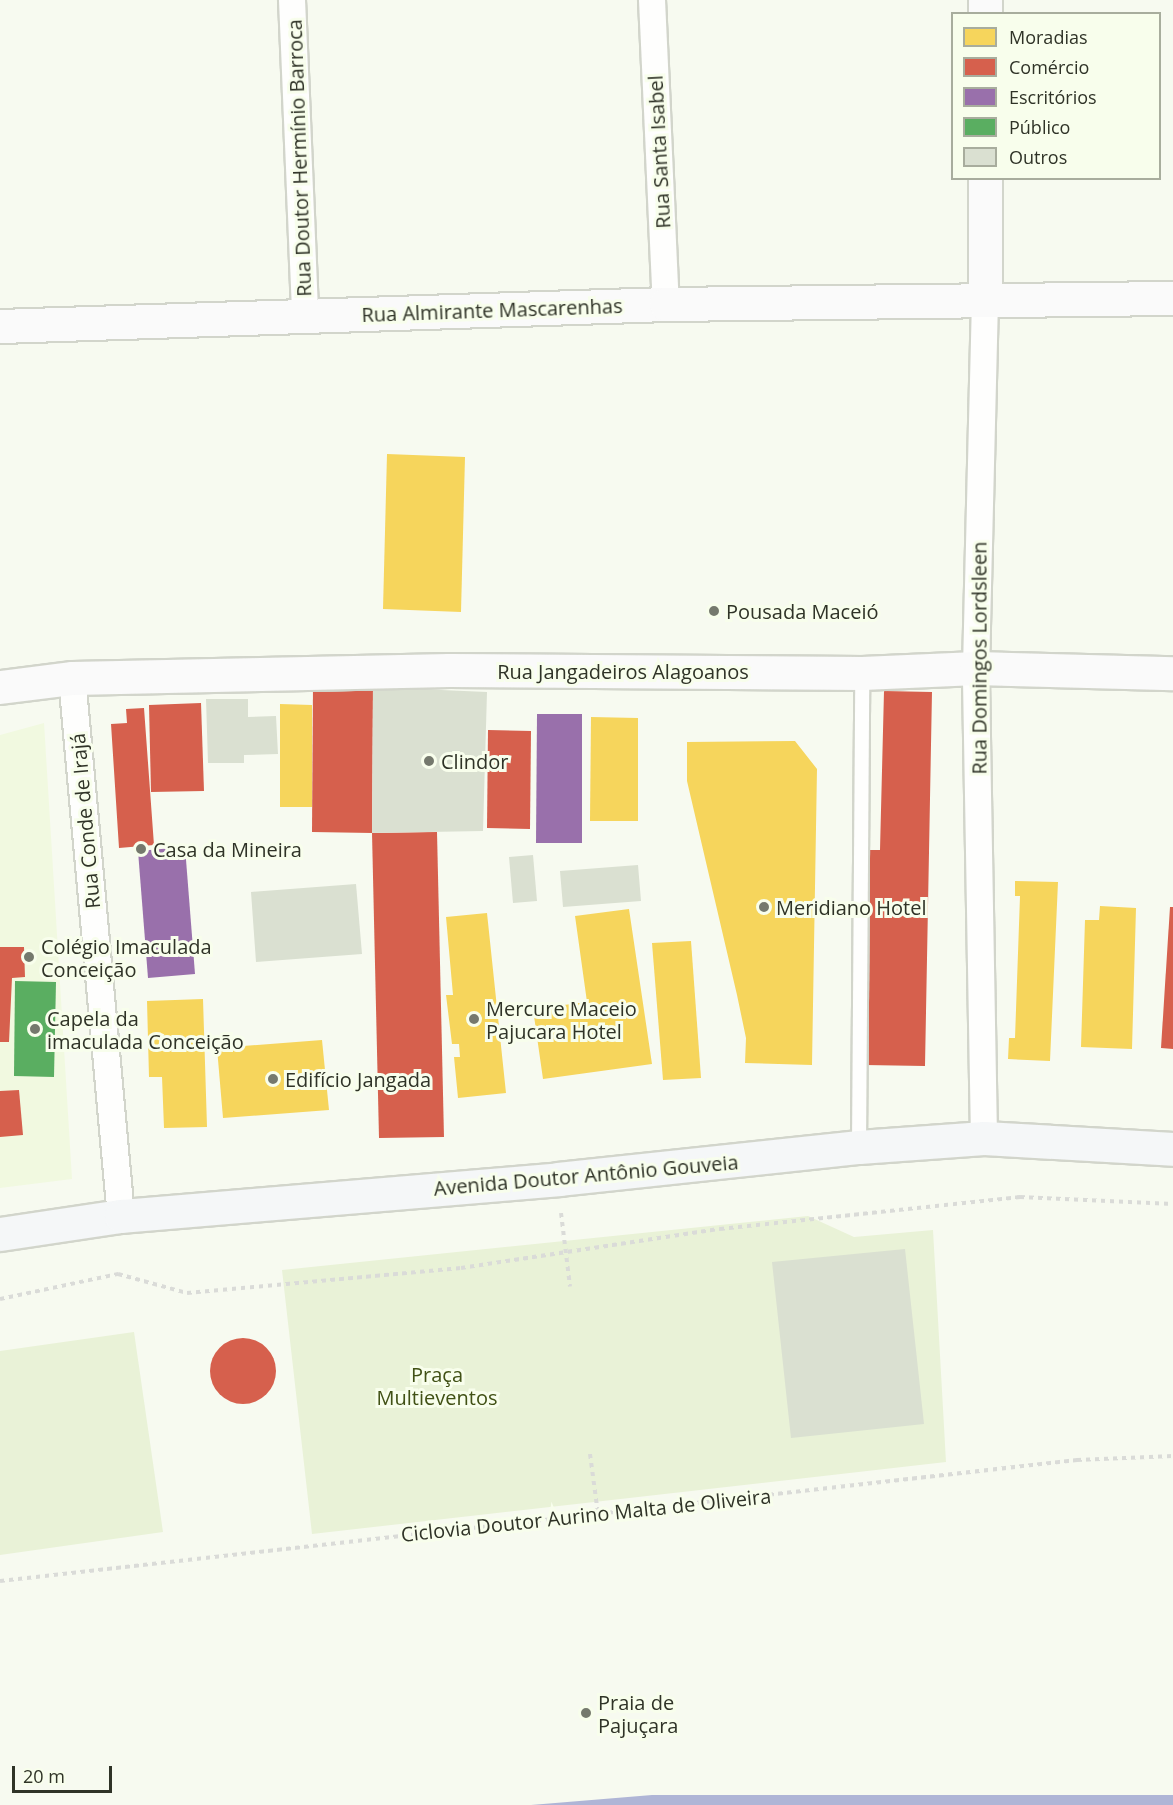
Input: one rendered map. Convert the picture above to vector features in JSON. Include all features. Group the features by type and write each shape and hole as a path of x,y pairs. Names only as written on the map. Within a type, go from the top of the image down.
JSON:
{"main road":[{"name":"Avenida Doutor Antônio Gouveia","path":"0,1234 121,1216 558,1179 860,1147 984,1138 1173,1149"}],"street":[{"name":"Rua Doutor Hermínio Barroca","path":"292,0 305,316"},
{"name":"Rua Santa Isabel","path":"652,0 666,304"},
{"name":"Rua Domingos Lordsleen","path":"984,1138 976,668 985,298 985,180"},
{"name":"Rua Almirante Mascarenhas","path":"0,326 666,304 985,298 1173,298"},
{"name":"Rua Jangadeiros Alagoanos","path":"0,687 72,678 449,670 862,673 976,668 1173,673"},
{"name":"Rua Conde de Irajá","path":"72,678 121,1216"}],"lane":[{"path":"860,1147 862,673"}],"path":[{"path":"558,1179 570,1286"},
{"path":"0,1299 118,1274 187,1293 461,1268 720,1229 1020,1197 1173,1204"},
{"path":"590,1454 598,1514"},
{"name":"Ciclovia Doutor Aurino Malta de Oliveira","path":"0,1581 1077,1460 1173,1456"}],"shaded area":[{"name":"Colégio Imaculada Conceição","path":"44,723 72,1179 0,1188 0,735"}],"green space":[{"name":"Praça Multieventos","path":"808,1216 854,1237 933,1230 946,1462 312,1534 282,1270"},
{"path":"134,1332 163,1532 0,1555 0,1351"}],"water":[{"path":"652,1795 1173,1795 1173,1805 531,1805"}],"building: Moradias":[{"path":"387,454 465,457 461,612 383,609"},
{"path":"280,704 312,705 312,807 280,807"},
{"path":"591,717 638,718 638,821 590,821"},
{"path":"795,741 817,769 812,1065 745,1063 746,1038 687,781 687,742"},
{"path":"1015,881 1058,882 1050,1061 1008,1059 1009,1038 1015,1038 1020,896 1015,896"},
{"path":"1100,906 1136,908 1132,1049 1081,1047 1085,920 1099,920"},
{"path":"629,909 652,1064 543,1079 533,1009 587,1002 575,916"},
{"name":"Mercure Maceio Pajucara Hotel","path":"487,913 506,1093 458,1098 454,1057 460,1057 459,1044 452,1044 446,995 453,995 446,917"},
{"path":"691,941 701,1078 663,1080 652,943"},
{"path":"203,999 207,1127 164,1128 162,1077 149,1077 147,1001"},
{"name":"Edifício Jangada","path":"322,1040 329,1110 223,1118 217,1048"}],"building: Comércio":[{"path":"313,686 373,687 372,833 312,832"},
{"path":"884,691 932,692 925,1066 865,1065 869,850 880,850"},
{"path":"201,703 204,791 151,792 149,705"},
{"path":"144,708 154,845 119,848 111,724 127,723 126,709"},
{"path":"488,730 531,731 530,829 487,828"},
{"path":"437,832 444,1137 379,1138 372,833"},
{"path":"1170,907 1173,907 1173,1049 1161,1048"},
{"path":"0,947 24,947 25,977 12,978 9,1042 0,1042"},
{"path":"19,1090 23,1135 0,1137 0,1091"},
{"path":"243,1338 256,1340 266,1348 274,1358 276,1371 274,1384 266,1394 256,1402 243,1404 230,1402 220,1394 212,1384 210,1371 212,1358 220,1348 230,1340"}],"building: Escritórios":[{"path":"537,714 582,714 582,843 536,843"},
{"path":"185,847 195,974 148,978 138,851"}],"building: Público":[{"name":"Capela da imaculada Conceição","path":"15,981 56,982 54,1077 14,1076"}],"building: Outros":[{"name":"Clindor","path":"373,687 487,692 483,831 372,833"},
{"path":"206,699 248,699 248,717 276,716 278,754 244,755 244,763 208,763"},
{"path":"533,855 537,901 513,903 509,857"},
{"path":"638,865 641,901 563,907 560,871"},
{"path":"356,884 362,954 256,962 251,892"},
{"path":"905,1249 924,1424 791,1438 772,1262"}],"place":[{"name":"Pousada Maceió","path":"714,611"},
{"name":"Clindor","path":"429,761"},
{"name":"Casa da Mineira","path":"141,849"},
{"name":"Meridiano Hotel","path":"764,907"},
{"name":"Colégio Imaculada Conceição","path":"29,957"},
{"name":"Mercure Maceio Pajucara Hotel","path":"474,1019"},
{"name":"Capela da imaculada Conceição","path":"35,1029"},
{"name":"Edifício Jangada","path":"273,1079"},
{"name":"Praia de Pajuçara","path":"586,1713"}]}
